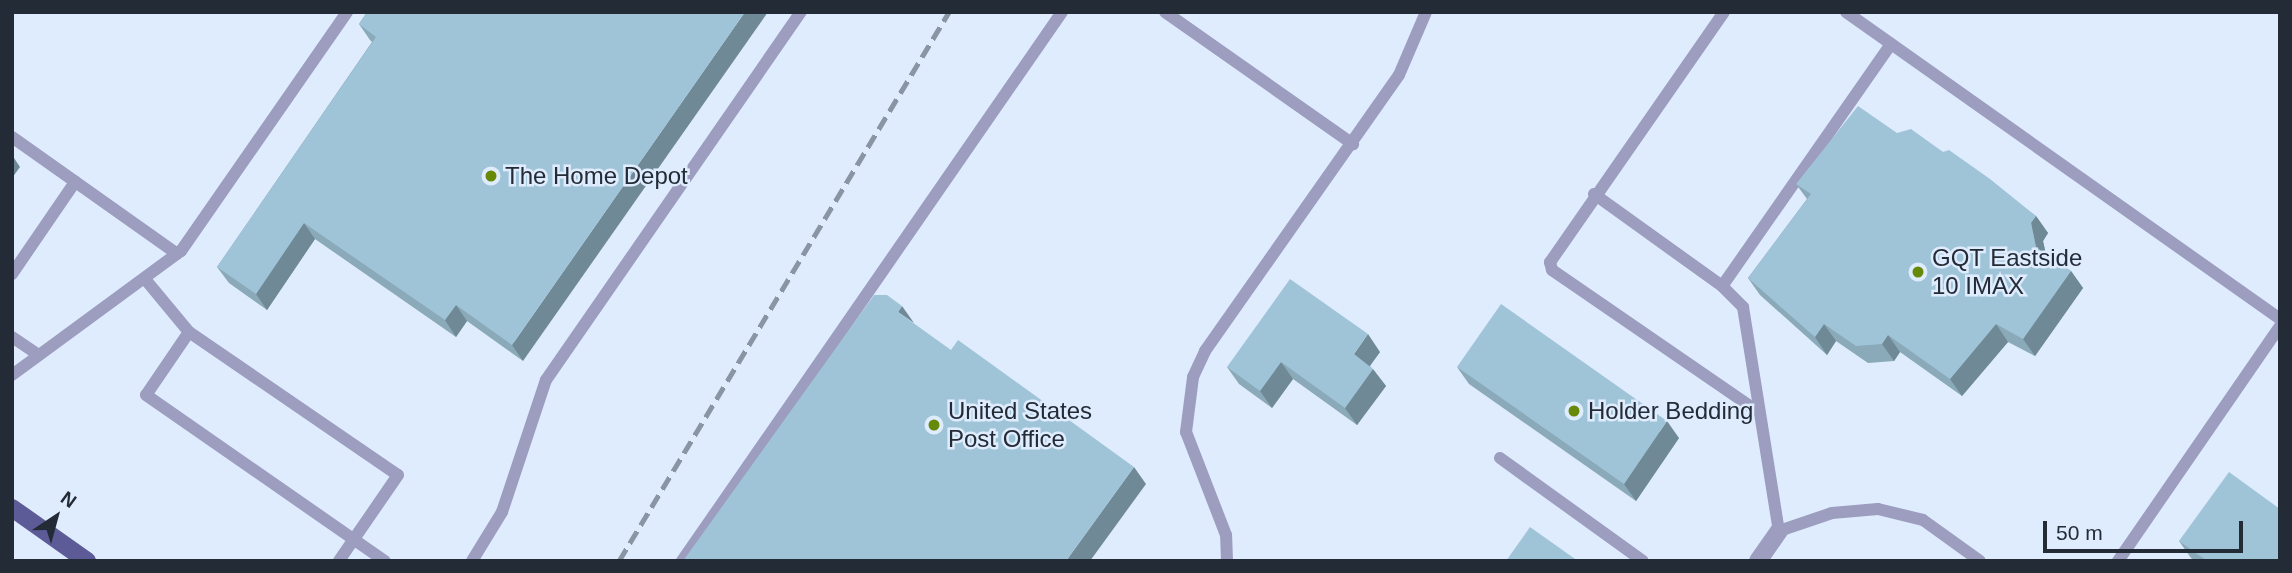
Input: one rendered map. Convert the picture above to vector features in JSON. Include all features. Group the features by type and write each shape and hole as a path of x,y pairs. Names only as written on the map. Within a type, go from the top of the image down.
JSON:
{"main road":[{"path":"12,508 87,561"}],"street":[{"path":"1758,561 1779,531"}],"lane":[{"path":"12,374 177,254 347,12"},
{"path":"472,561 502,512 546,380 801,12"},
{"path":"682,561 890,256 1062,12"},
{"path":"1165,12 1353,144"},
{"path":"1227,561 1226,535 1186,432 1193,377 1205,351 1399,75 1426,12"},
{"path":"1724,12 1551,254 1552,270 1755,410"},
{"path":"1846,12 2280,319"},
{"path":"1722,286 1891,44"},
{"path":"12,137 177,254"},
{"path":"12,274 75,182"},
{"path":"1594,194 1722,286 1743,307 1755,410 1779,531 1832,513 1878,509 1923,520 1980,561"},
{"path":"145,279 189,332 398,475 339,561"},
{"path":"2118,561 2280,326"},
{"path":"189,332 146,395 386,561"},
{"path":"12,337 39,355"},
{"path":"1500,458 1643,561"}],"building":[{"name":"The Home Depot","path":"367,12 745,12 512,345 456,305 445,320 304,223 256,294 217,267 376,37 359,24"},
{"name":"GQT Eastside 10 IMAX","path":"1858,106 1897,133 1911,129 1943,152 1949,150 1990,179 2036,216 2031,223 2036,247 2071,271 2023,339 1996,324 1950,379 1888,335 1882,344 1856,346 1824,324 1815,337 1748,278 1811,194 1796,184"},
{"path":"1290,279 1368,334 1354,354 1373,369 1345,408 1281,362 1260,391 1227,367"},
{"name":"United States Post Office","path":"874,295 887,295 902,306 898,312 951,350 958,340 1134,467 1066,561 683,561"},
{"name":"Holder Bedding","path":"1501,304 1667,421 1624,484 1457,367"},
{"path":"2229,472 2280,509 2280,561 2207,561 2179,541"},
{"path":"1530,527 1578,561 1506,561"}],"railway":[{"path":"619,561 949,12"}],"place":[{"name":"The Home Depot","path":"491,176"},
{"name":"GQT Eastside 10 IMAX","path":"1918,272"},
{"name":"Holder Bedding","path":"1574,411"},
{"name":"United States Post Office","path":"934,425"}]}
